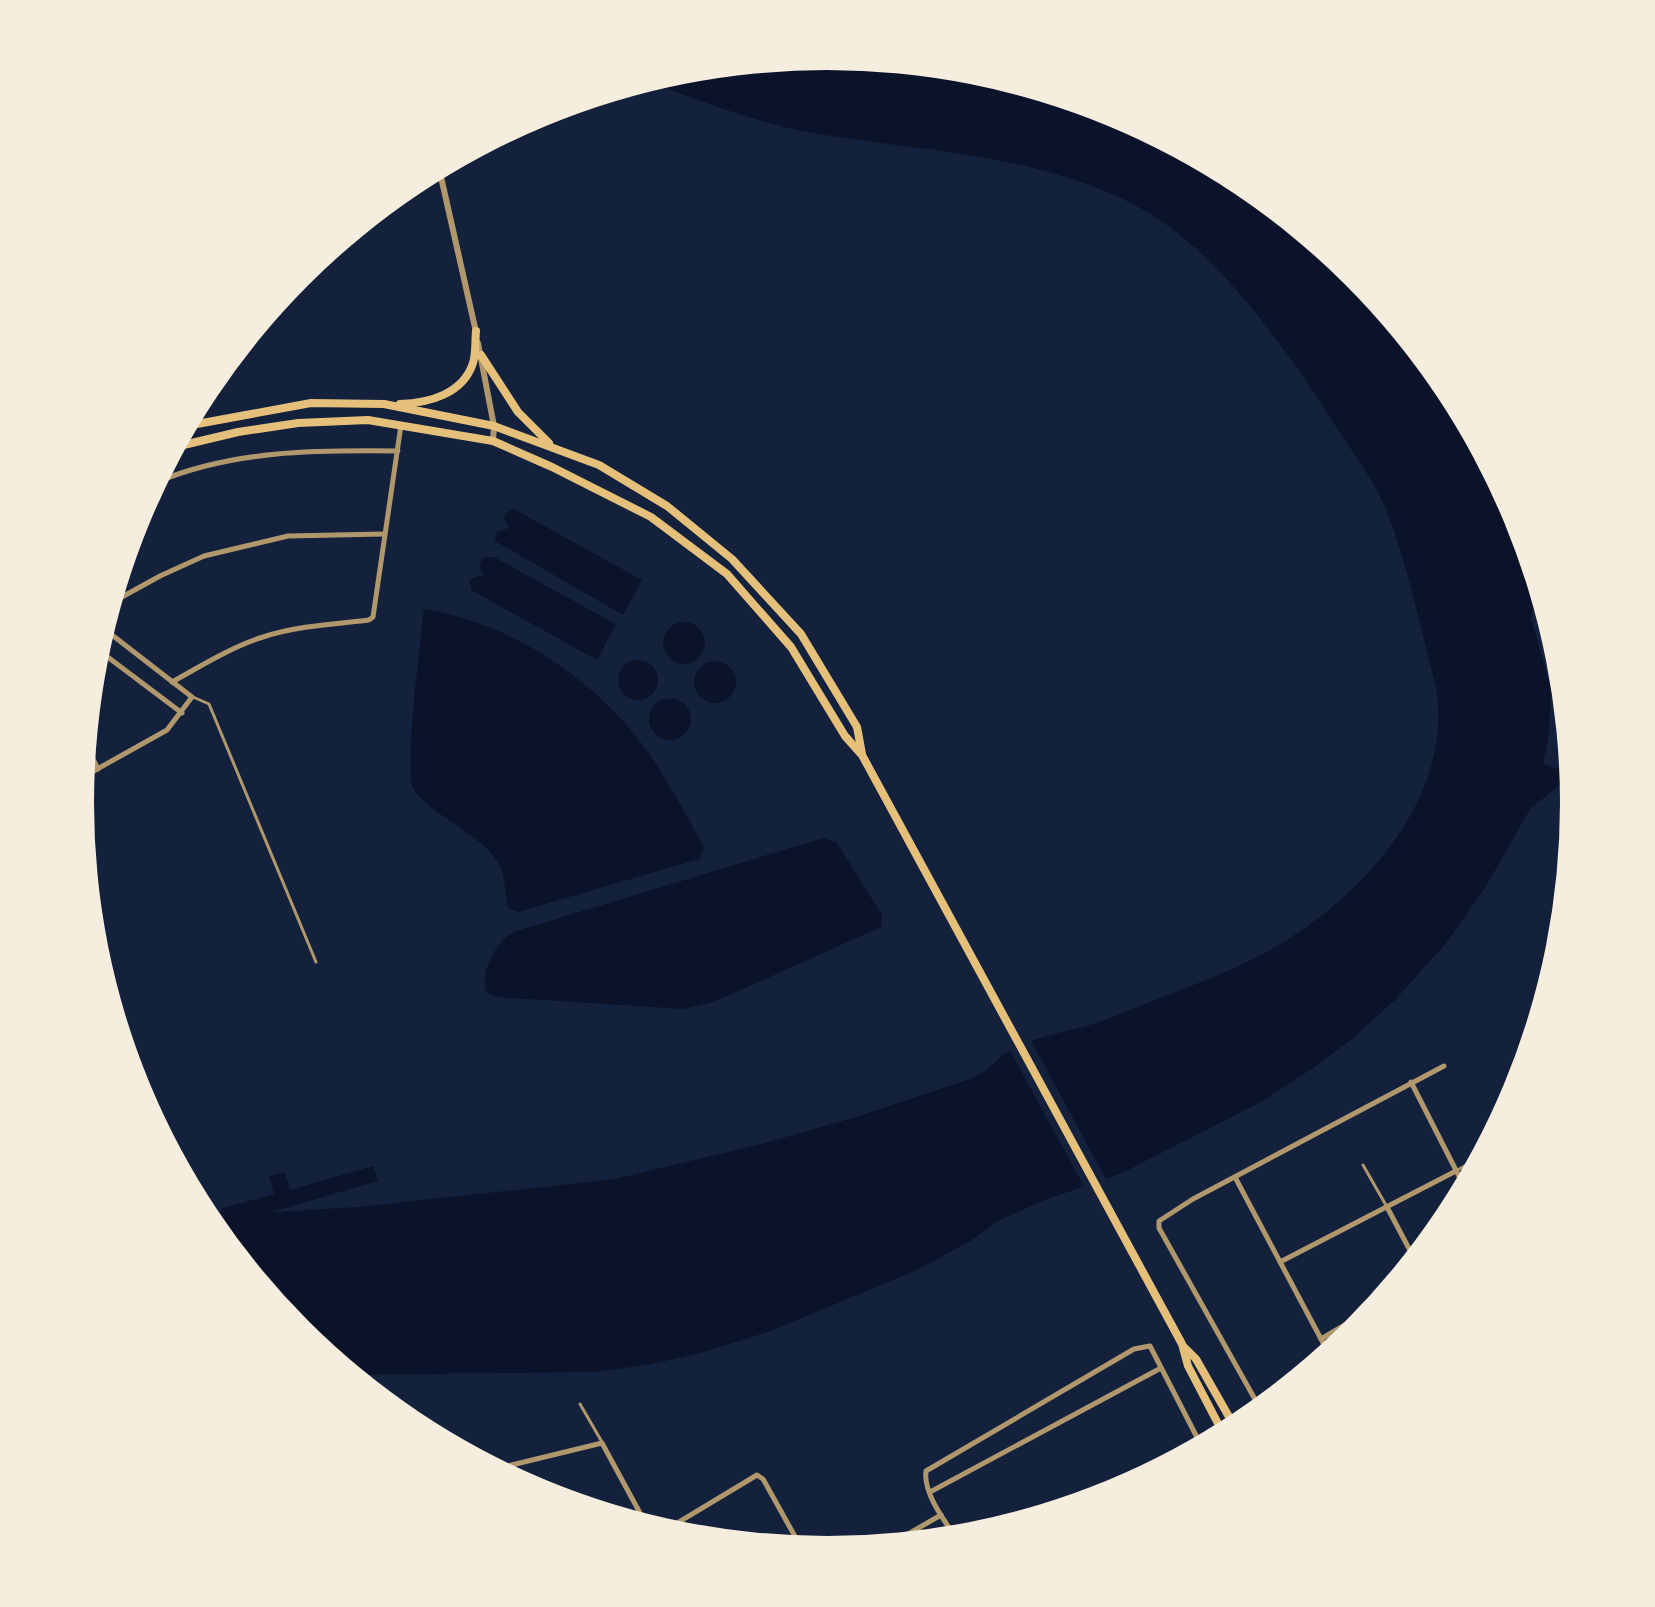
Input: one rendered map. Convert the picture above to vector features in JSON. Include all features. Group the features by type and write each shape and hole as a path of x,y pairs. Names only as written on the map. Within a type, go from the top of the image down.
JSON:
{"highway":[{"path":"201,423 311,403 423,404 458,385 474,361 476,331"},
{"path":"481,355 518,412 552,446"},
{"path":"384,404 494,426 552,446 599,465 667,506 732,559 801,634 857,727 862,755"},
{"path":"188,444 298,423 357,420 401,424 493,441 651,517 727,574 791,647 845,736 862,755 1182,1344 1188,1366 1218,1424"},
{"path":"1182,1344 1196,1359 1229,1417"}],"street":[{"path":"442,180 481,355 494,426 493,441"},
{"path":"172,682 261,637 373,617 401,424"},
{"path":"170,478 224,462 270,454 398,451"},
{"path":"125,595 204,556 288,536 384,534"},
{"path":"96,764 98,769 167,730 192,697 114,636"},
{"path":"109,657 182,713"},
{"path":"1255,1399 1159,1228 1159,1221 1163,1216 1444,1066"},
{"path":"1411,1082 1459,1176"},
{"path":"1280,1262 1456,1171"},
{"path":"1236,1179 1323,1343"},
{"path":"1387,1207 1409,1249"},
{"path":"1321,1339 1340,1328"},
{"path":"949,1527 930,1492 925,1479 926,1471 1146,1345 1150,1346 1197,1437"},
{"path":"930,1492 1161,1368"},
{"path":"512,1465 602,1443 640,1512"},
{"path":"679,1522 757,1475 763,1479 795,1536"},
{"path":"912,1532 941,1515"}],"lane":[{"path":"192,697 209,704 316,962"},
{"path":"1363,1165 1387,1207"},
{"path":"1456,1171 1465,1165"},
{"path":"580,1404 602,1443"}],"water":[{"path":"828,70 923,76 971,84 1063,109 1152,146 1194,168 1274,222 1311,252 1379,320 1437,396 1485,479 1505,523 1534,608 1531,618 1551,688 1549,734 1543,764 1559,768 1560,785 1530,809 1485,888 1446,943 1396,999 1352,1039 1261,1102 1122,1173 1045,1200 998,1221 972,1240 917,1270 771,1331 701,1353 647,1365 593,1372 368,1375 309,1322 276,1287 246,1250 220,1209 274,1194 269,1176 285,1172 290,1190 373,1166 378,1181 271,1212 358,1207 615,1179 761,1144 856,1117 973,1078 1008,1051 1025,1043 1105,1020 1199,983 1290,938 1350,891 1377,863 1400,832 1419,798 1432,763 1438,725 1436,687 1407,573 1385,507 1367,473 1293,362 1248,303 1197,250 1142,209 1106,192 1041,170 983,158 808,132 726,110 667,88 732,76"},
{"path":"514,509 642,580 623,615 495,541 496,532 509,528 504,519 506,513"},
{"path":"484,557 494,557 616,624 597,660 471,590 470,579 483,575 479,565"},
{"path":"424,609 459,617 526,644 586,685 636,737 657,765 703,845 699,859 518,912 508,908 497,861 466,831 419,797 413,788 410,756"},
{"path":"684,622 699,628 705,643 699,658 684,664 669,658 663,643 669,628"},
{"path":"638,660 652,666 658,680 652,694 638,700 624,694 618,680 624,666"},
{"path":"715,661 730,667 736,682 730,697 715,703 700,697 694,682 700,667"},
{"path":"670,698 685,704 691,719 685,734 670,740 655,734 649,719 655,704"},
{"path":"823,838 837,843 882,915 881,927 714,1002 683,1009 496,997 486,992 485,976 490,959 500,943 513,932"}],"pier":[{"path":"1029,1037 1108,1183 1086,1190 1008,1047"}]}
